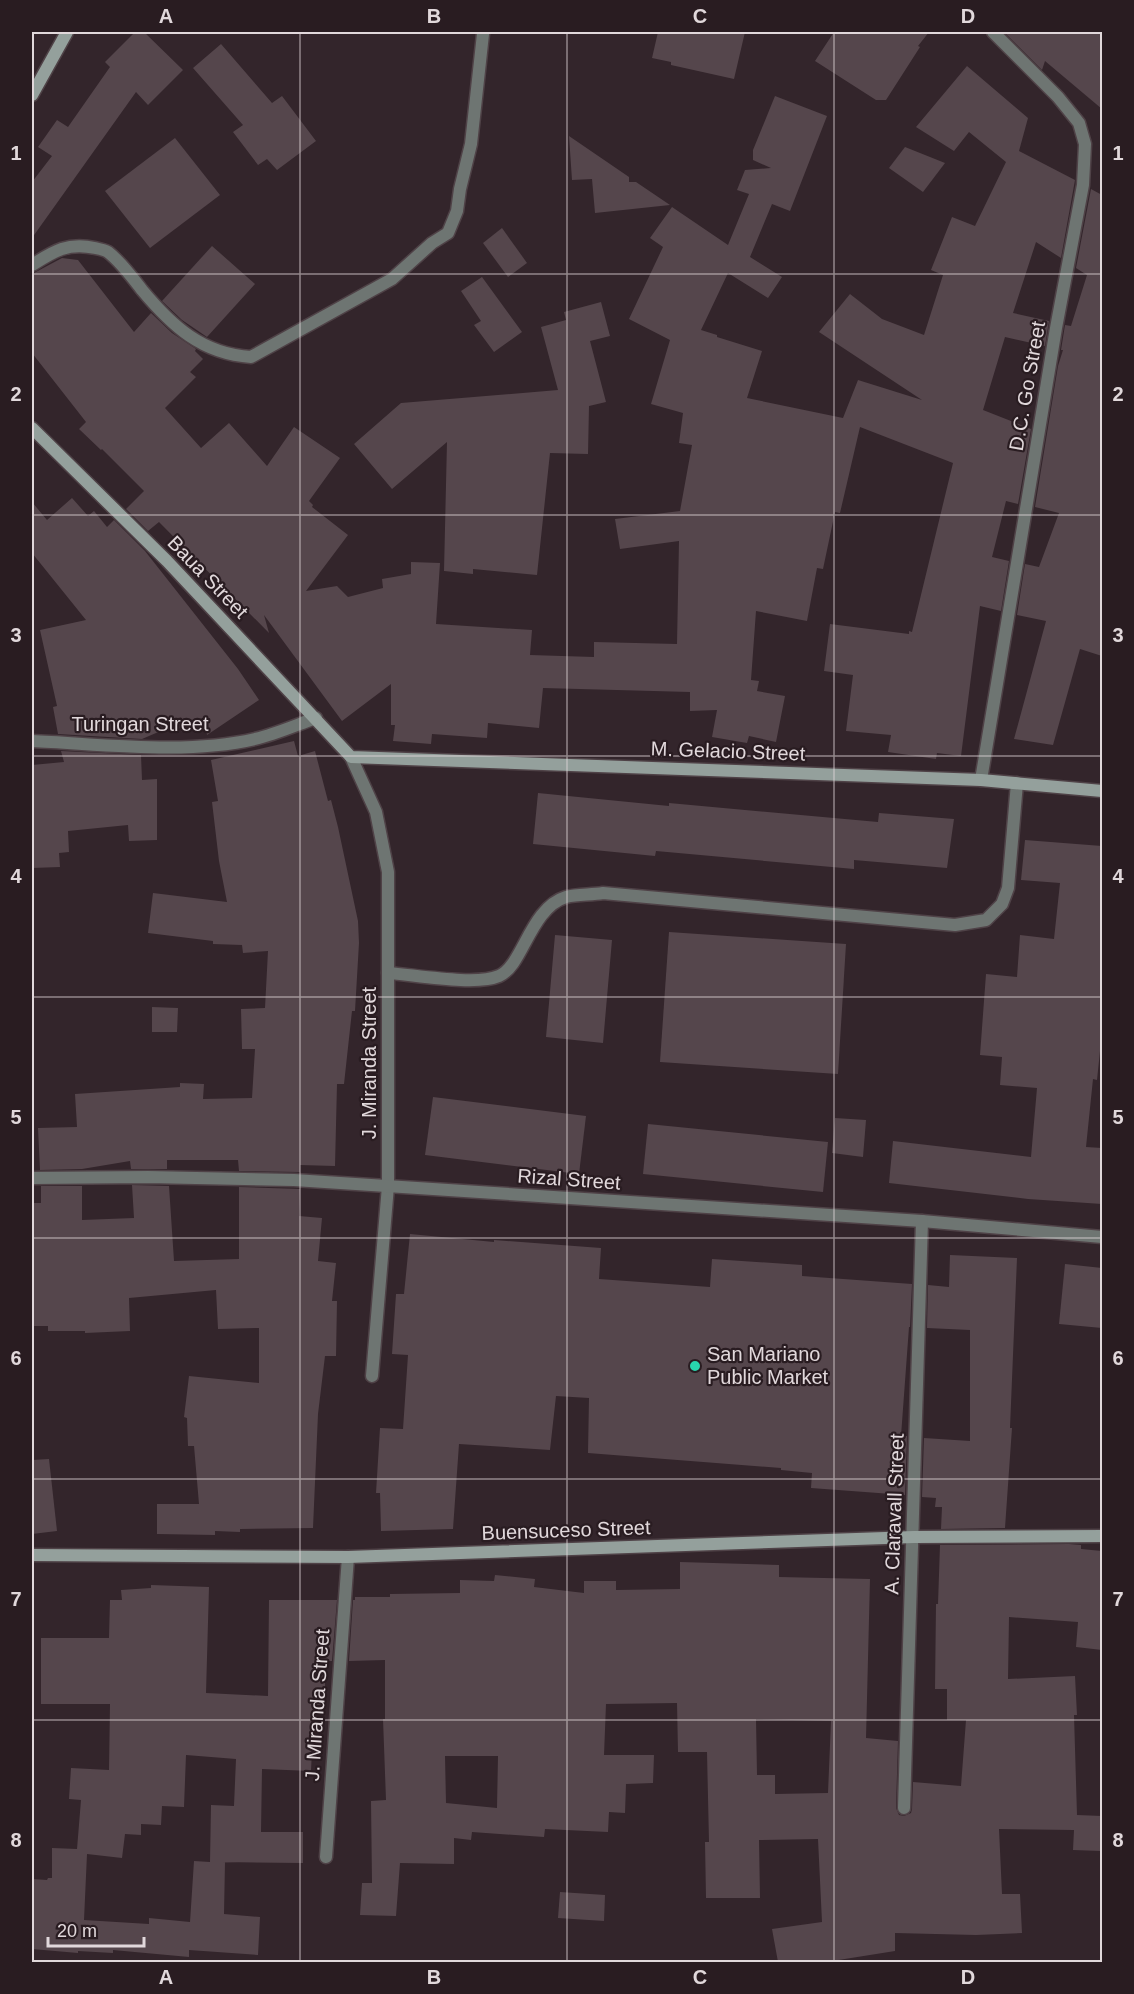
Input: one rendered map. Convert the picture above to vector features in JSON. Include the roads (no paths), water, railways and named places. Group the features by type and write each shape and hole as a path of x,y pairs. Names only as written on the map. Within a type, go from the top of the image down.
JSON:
{"street":[{"path":"32,95 66,32"},
{"name":"D.C. Go Street","path":"981,780 1056,328 1083,185 1085,153 1079,123 1058,97 993,32"},
{"path":"32,265 56,249 81,245 107,251 133,278 160,312 195,342 230,356 251,357 392,279 432,243 448,233 457,211 471,144 483,34"},
{"name":"Baua Street","path":"32,428 167,561 351,757"},
{"name":"Turingan Street","path":"32,741 153,747 212,745 256,739 316,718"},
{"name":"M. Gelacio Street","path":"351,757 981,780 1102,791"},
{"name":"J. Miranda Street","path":"351,757 376,812 388,872 388,1186 372,1376"},
{"path":"388,973 468,980 489,979 501,975 510,966 529,933 548,908 566,897 603,893 955,925 986,920 1002,904 1008,888 1017,783"},
{"name":"Rizal Street","path":"32,1179 148,1177 294,1179 922,1221 1102,1237"},
{"name":"A. Claravall Street","path":"904,1808 922,1221"},
{"name":"Buensuceso Street","path":"32,1555 348,1557 914,1537 1102,1536"},
{"name":"J. Miranda Street","path":"326,1857 348,1557"}],"place":[{"name":"San Mariano Public Market","path":"695,1366"}]}
